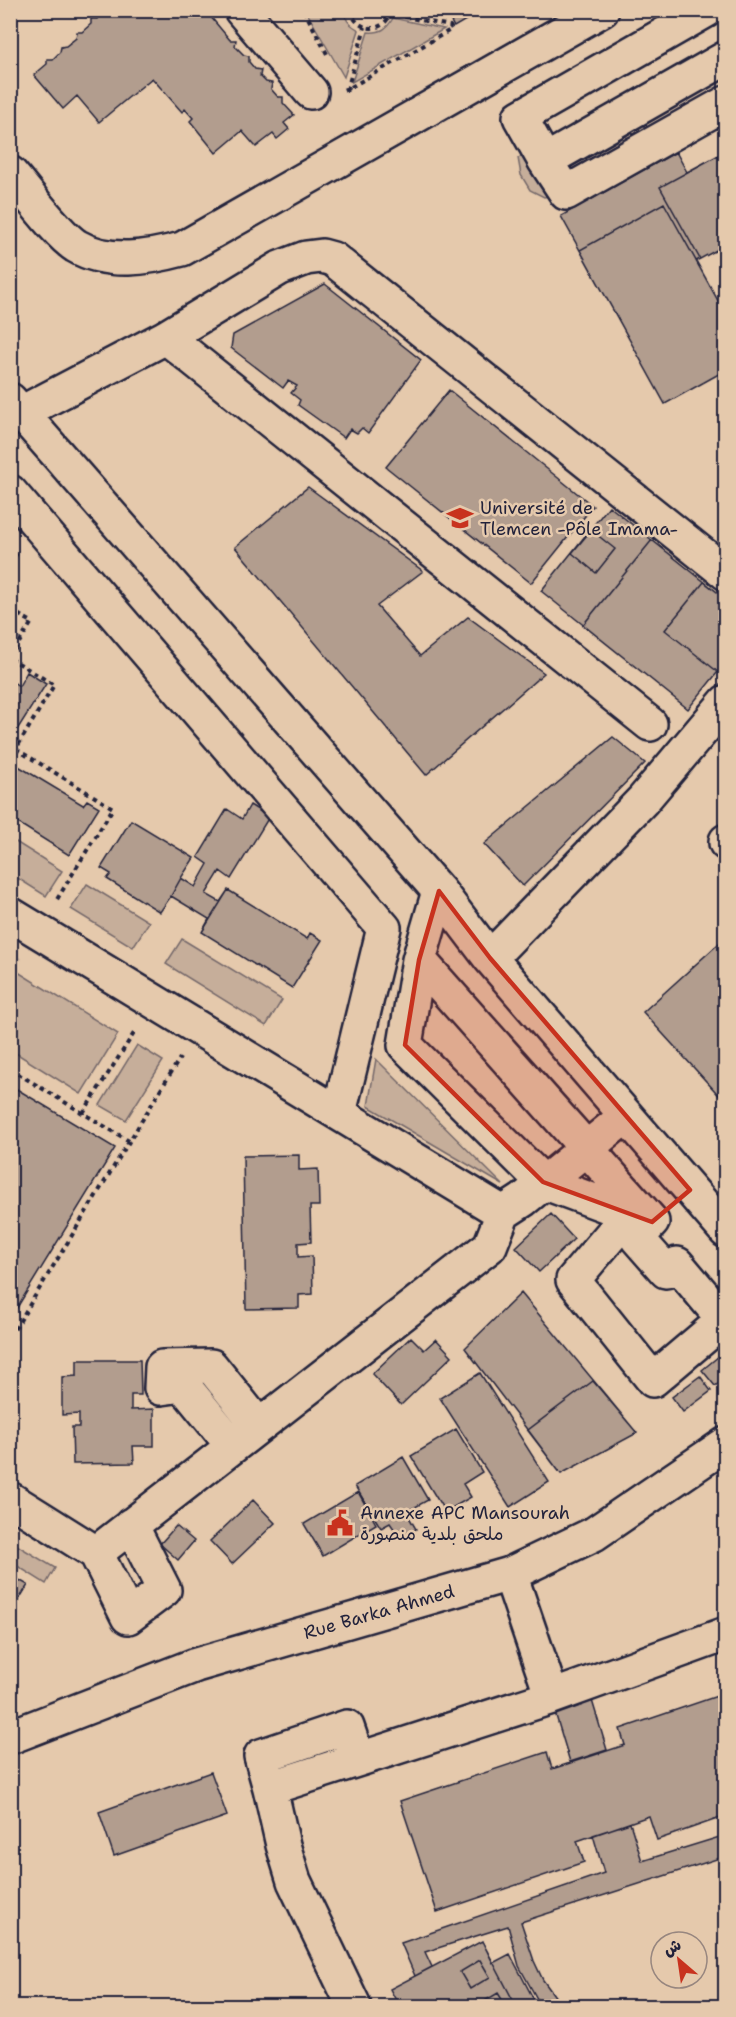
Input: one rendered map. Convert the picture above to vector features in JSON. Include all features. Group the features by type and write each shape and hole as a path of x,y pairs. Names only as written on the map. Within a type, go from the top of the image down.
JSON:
{"street":[{"path":"241,10 311,92"},
{"path":"10,173 76,246 95,254 115,257 158,256 182,249 602,10"},
{"path":"707,10 520,117 566,193 726,103"},
{"path":"720,10 726,20"},
{"path":"545,160 726,58"},
{"path":"726,573 333,260 322,256 306,258 280,268 166,337 16,406 439,891 490,958 726,1231"},
{"path":"166,337 650,724"},
{"path":"10,492 384,928 339,1113"},
{"path":"490,958 643,800 726,702"},
{"path":"439,891 418,960 405,1045 543,1182 652,1222"},
{"path":"10,914 503,1213"},
{"path":"418,960 652,1222"},
{"path":"96,1553 490,1246 503,1213 523,1200 626,1116"},
{"path":"613,1208 623,1221 573,1280 653,1380 724,1320 677,1264 666,1271 637,1238 690,1190"},
{"path":"233,1446 183,1385 160,1388 162,1368 211,1366 259,1426"},
{"name":"Rue Barka Ahmed","path":"10,1737 196,1665 510,1574 594,1534 726,1444"},
{"path":"10,1499 96,1553 128,1617 164,1590 131,1525"},
{"path":"510,1574 552,1697"},
{"path":"354,2007 294,1881 261,1756 347,1727 358,1759 552,1697 726,1634"}],"path":[{"path":"304,10 330,60"},
{"path":"311,92 325,103 452,29 450,26 392,12 387,21 380,26 365,27 355,21 350,10"},
{"path":"346,90 365,27"},
{"path":"341,80 346,90"},
{"path":"10,610 32,622 10,658 54,685 16,749 113,808 38,931"},
{"path":"83,1113 154,1002"},
{"path":"10,1336 198,1028"},
{"path":"10,1069 129,1141"}],"highlighted area":[{"path":"439,891 490,958 690,1190 652,1222 543,1182 405,1045 419,960"}],"shaded area":[{"path":"306,11 344,11 349,22 359,30 344,77"},
{"path":"393,18 444,29 352,82 368,32 383,29"},
{"path":"617,125 627,137 629,144 560,194 544,197 530,190 521,175 518,158 557,143"},
{"path":"11,839 62,871 46,896 11,874"},
{"path":"87,884 149,922 133,947 71,909"},
{"path":"182,939 282,1000 266,1026 166,964"},
{"path":"18,972 118,1034 81,1094 11,1050 11,985"},
{"path":"137,1045 163,1061 126,1120 100,1105"},
{"path":"376,1059 503,1185 368,1106"},
{"path":"10,1541 55,1568 46,1584 11,1562"}],"building":[{"path":"108,10 205,10 230,40 236,40 235,46 244,55 249,56 249,62 255,69 261,70 260,76 266,82 272,83 271,89 278,97 283,97 283,103 294,115 284,123 289,129 277,139 273,134 256,147 242,131 216,153 190,121 193,118 185,109 182,112 152,78 99,122 77,96 63,109 34,75 47,64 47,59 53,59 60,52 61,47 76,38 77,32 82,32 91,24 91,19 97,19"},
{"path":"445,10 483,10 454,27"},
{"path":"445,10 483,10 454,27"},
{"path":"726,151 726,245 700,259 660,187"},
{"path":"726,151 726,245 696,261 726,315 726,370 665,404 561,216 676,152 687,172"},
{"path":"664,203 726,315 726,370 665,404 580,250"},
{"path":"325,284 421,360 368,433 362,428 357,433 350,429 344,438 298,405 300,400 291,393 297,386 288,381 283,388 231,348 233,335"},
{"path":"449,390 593,506 531,583 386,467"},
{"path":"308,487 423,571 377,606 420,656 468,617 544,673 426,775 235,547"},
{"path":"609,506 726,599 726,662 688,709 541,591"},
{"path":"591,530 615,549 596,573 572,553"},
{"path":"652,540 726,599 726,662 688,709 583,625"},
{"path":"704,582 726,599 726,662 718,672 665,630"},
{"path":"27,672 46,684 10,741 10,680 19,686"},
{"path":"27,672 46,684 10,741 10,680 19,686"},
{"path":"613,737 645,763 523,886 484,844"},
{"path":"10,761 83,805 87,800 99,807 69,855 10,818"},
{"path":"10,761 83,805 87,800 99,807 69,855 10,818"},
{"path":"10,761 83,805 87,800 99,807 69,855 10,818"},
{"path":"250,805 269,817 231,879 220,871 206,894 220,902 228,890 307,939 310,933 322,940 292,988 202,932 209,919 171,896 181,878 195,887 208,864 198,857 227,809 242,819"},
{"path":"250,805 269,817 231,879 220,871 206,894 220,902 228,890 307,939 310,933 322,940 292,988 202,932 209,919 171,896 160,912 107,879 111,874 101,868 131,820 194,858 181,878 195,887 208,864 198,857 227,809 242,819"},
{"path":"228,890 307,939 310,933 322,940 292,988 202,932"},
{"path":"726,937 726,1103 643,1012"},
{"path":"10,1085 115,1148 10,1319"},
{"path":"299,1155 299,1170 318,1169 319,1206 310,1206 311,1242 298,1243 298,1257 312,1256 313,1294 299,1295 299,1308 246,1309 243,1156"},
{"path":"551,1214 574,1239 539,1272 516,1247"},
{"path":"521,1293 637,1433 561,1474 465,1348"},
{"path":"411,1337 424,1350 436,1339 452,1356 401,1405 372,1374"},
{"path":"724,1352 726,1378 715,1386 702,1370"},
{"path":"77,1360 140,1360 141,1395 131,1395 131,1410 154,1409 154,1446 133,1446 134,1463 73,1464 72,1427 79,1427 79,1414 62,1415 62,1377 77,1376"},
{"path":"480,1373 549,1482 510,1507 440,1398"},
{"path":"700,1376 711,1391 683,1412 672,1397"},
{"path":"593,1381 637,1433 561,1474 528,1430"},
{"path":"456,1429 482,1472 463,1484 471,1497 445,1512 411,1456"},
{"path":"403,1457 428,1500 406,1512 416,1529 401,1539 390,1523 381,1528 355,1486"},
{"path":"358,1492 376,1524 323,1556 304,1524"},
{"path":"253,1500 275,1523 232,1564 210,1541"},
{"path":"176,1526 194,1541 178,1560 160,1544"},
{"path":"10,1575 28,1585 10,1614"},
{"path":"726,1693 726,1816 657,1840 649,1816 577,1841 584,1862 437,1912 400,1801 547,1752 552,1769 625,1745 620,1729"},
{"path":"591,1697 607,1750 570,1762 554,1709"},
{"path":"211,1772 227,1816 114,1856 99,1812"},
{"path":"630,1823 642,1861 726,1835 726,1856 521,1922 543,1980 562,2006 541,2006 519,1966 508,1926 425,1952 432,1967 415,1976 401,1943 604,1873 593,1835"},
{"path":"482,1941 516,2006 399,2006 390,1989"},
{"path":"482,1941 493,1963 510,1954 534,2000 522,2006 399,2006 390,1989"},
{"path":"480,1960 490,1977 470,1989 460,1972"},
{"path":"498,1993 506,2006 478,2005"}],"place":[{"name":"Université de Tlemcen -Pôle Imama-","path":"460,518"},
{"name":"Annexe APC Mansourah ملحق بلدية منصورة","path":"340,1523"}]}
